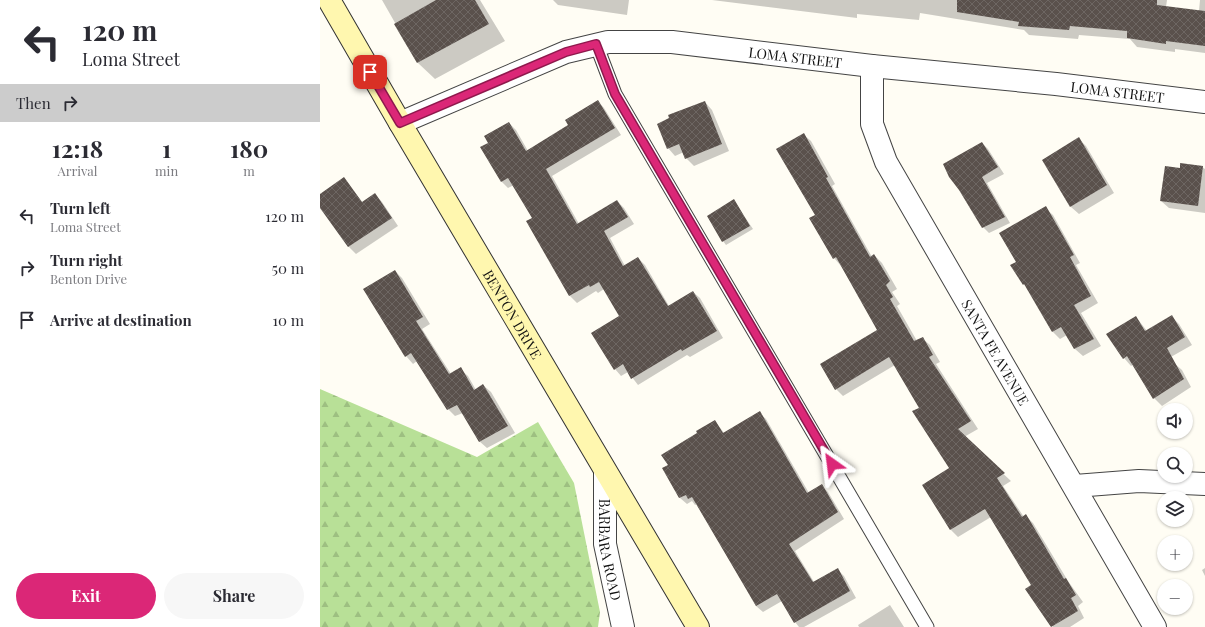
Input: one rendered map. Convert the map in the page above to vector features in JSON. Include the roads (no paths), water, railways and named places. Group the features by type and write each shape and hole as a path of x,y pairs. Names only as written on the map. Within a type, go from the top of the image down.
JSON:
{"street":[{"name":"BENTON DRIVE","path":"329,0 605,472 698,627"},
{"name":"LOMA STREET","path":"400,123 566,52 608,42 672,42 872,66 1048,83 1205,102"},
{"name":"SANTA FE AVENUE","path":"872,66 872,124 886,162 1075,486 1155,627"},
{"name":"BARBARA ROAD","path":"605,472 605,544 623,627"},
{"path":"1075,486 1139,481 1205,484"}],"lane":[{"path":"596,44 615,94 927,627"}]}
